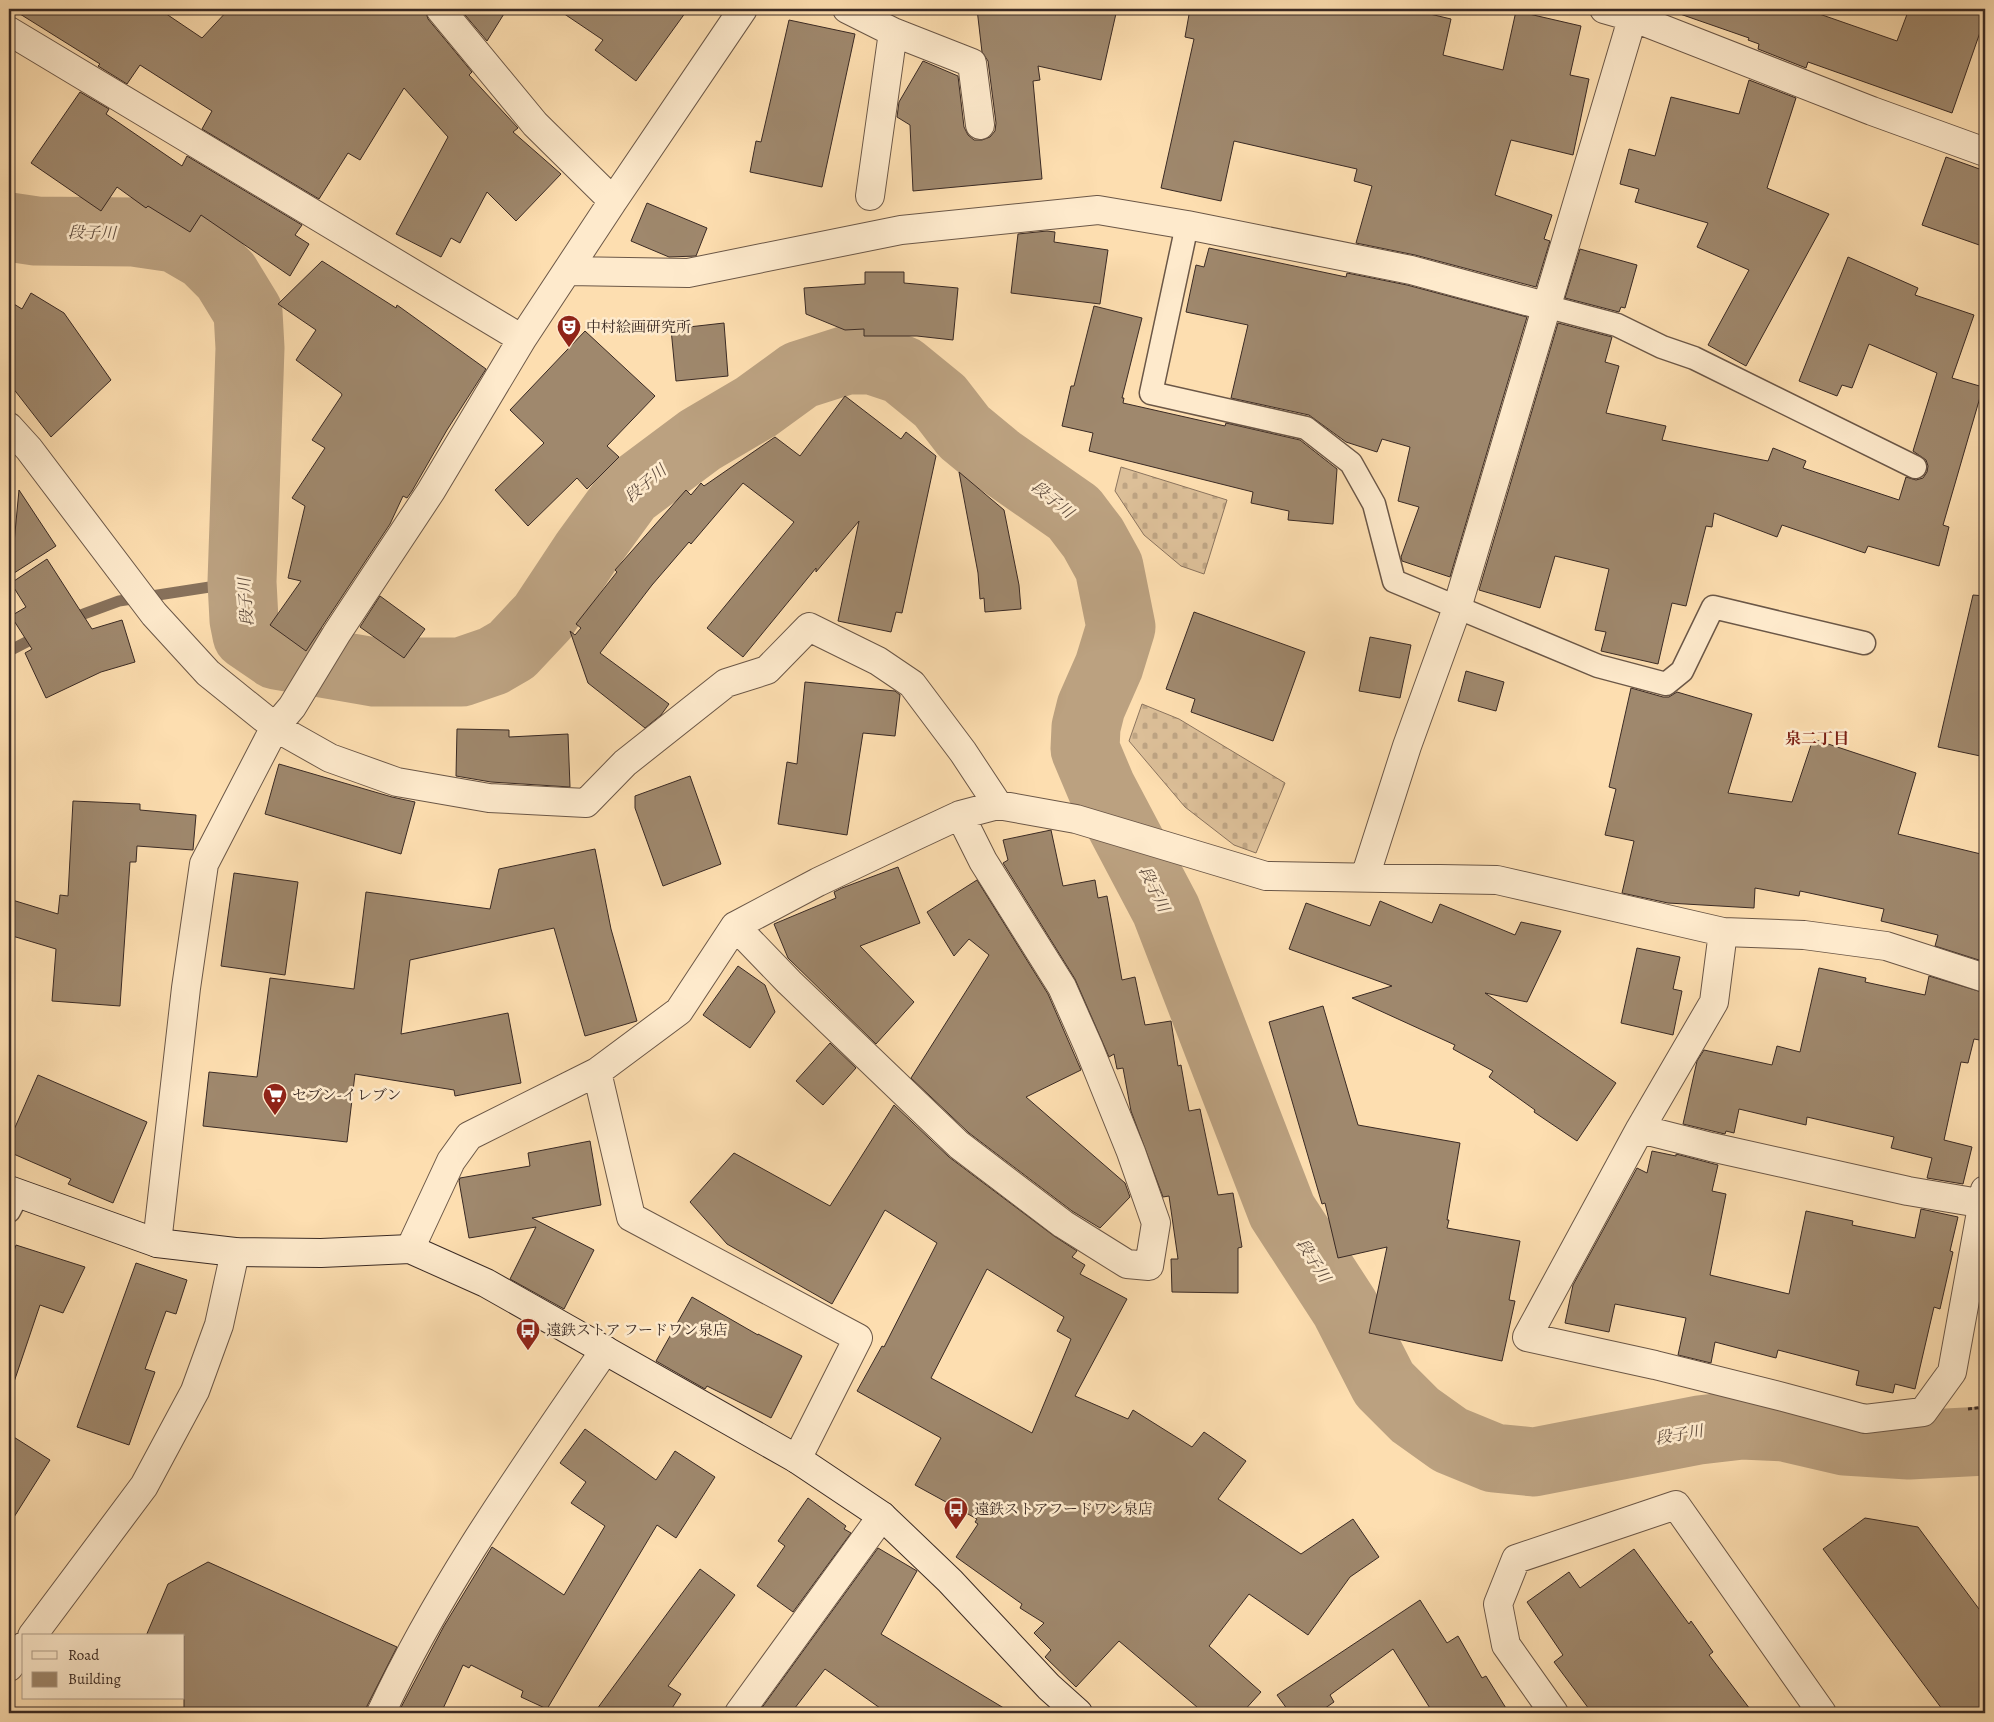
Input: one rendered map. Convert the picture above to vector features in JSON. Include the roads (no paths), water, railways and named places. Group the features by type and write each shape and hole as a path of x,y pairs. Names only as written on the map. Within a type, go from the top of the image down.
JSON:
{"street":[{"path":"440,9 535,124 613,201"},
{"path":"157,1243 186,988 204,864 284,717 336,633 431,491 522,339 743,9"},
{"path":"847,9 893,32 972,63 980,125"},
{"path":"1604,9 1634,13 1872,111 1985,152"},
{"path":"1365,877 1407,746 1457,608 1545,306 1634,13"},
{"path":"9,31 522,339"},
{"path":"870,196 893,32"},
{"path":"568,271 688,273 901,230 1098,210 1187,225 1411,270 1545,306"},
{"path":"9,427 29,449 132,582 154,614 208,673 284,717 330,758 397,782 489,798 586,802 625,763 726,682 767,670 809,627 878,661 912,684 963,752 998,805"},
{"path":"410,1249 451,1161 469,1136 597,1072 679,1011 736,926 818,882 960,815 998,805 1076,819 1266,876 1496,880 1723,932 1804,935 1886,946 1985,978"},
{"path":"736,926 790,982 959,1145 1063,1224 1127,1264 1149,1266 1156,1223 1131,1152 1089,1048 1062,987 983,861 960,815"},
{"path":"1640,1129 1908,1191 1984,1199 1952,1372 1924,1412 1865,1419 1783,1396 1527,1337 1640,1129 1714,1002 1723,932"},
{"path":"597,1072 631,1217 858,1338 797,1459"},
{"path":"12,1198 157,1243 235,1252 410,1249 486,1284 797,1459 882,1516 950,1581 1049,1687 1078,1713"},
{"path":"33,1634 144,1486 195,1391 216,1333 235,1252"},
{"path":"381,1713 403,1665 479,1536 605,1350"},
{"path":"1554,1713 1506,1644 1498,1604 1516,1559 1676,1505 1822,1713"},
{"path":"739,1713 882,1516"},
{"path":"9,1666 22,1649"}],"lane":[{"path":"1187,225 1151,393 1306,428 1352,463 1374,504 1394,581 1598,666 1666,684 1682,671 1713,607 1864,643"},
{"path":"1545,306 1617,325 1662,348 1694,358 1915,467"}],"waterway":[{"name":"段子川","path":"9,227 36,231 134,232 175,238 206,256 226,276 248,312 250,348 242,582 244,620 247,635 276,655 374,672 461,672 493,661 512,650 543,617 586,552 629,493 700,440 756,407 800,375 847,360 872,360 902,370 940,401 964,432 998,460 1074,513 1093,538 1109,567 1121,627 1109,666 1091,707 1086,727 1085,749 1101,787 1166,910 1282,1211 1345,1308 1384,1384 1415,1415 1450,1440 1494,1458 1534,1462 1699,1430 1742,1425 1784,1427 1845,1441 1909,1445 1985,1441"},
{"path":"70,619 119,601 242,582"},
{"path":"9,651 40,635"}],"place":[{"name":"中村絵画研究所","path":"569,348"},
{"name":"セブン-イレブン","path":"275,1116"},
{"name":"遠鉄ストア フードワン泉店","path":"528,1351"},
{"name":"遠鉄ストアフードワン泉店","path":"956,1530"}],"district":[{"name":"泉二丁目","path":"1817,738"}]}
